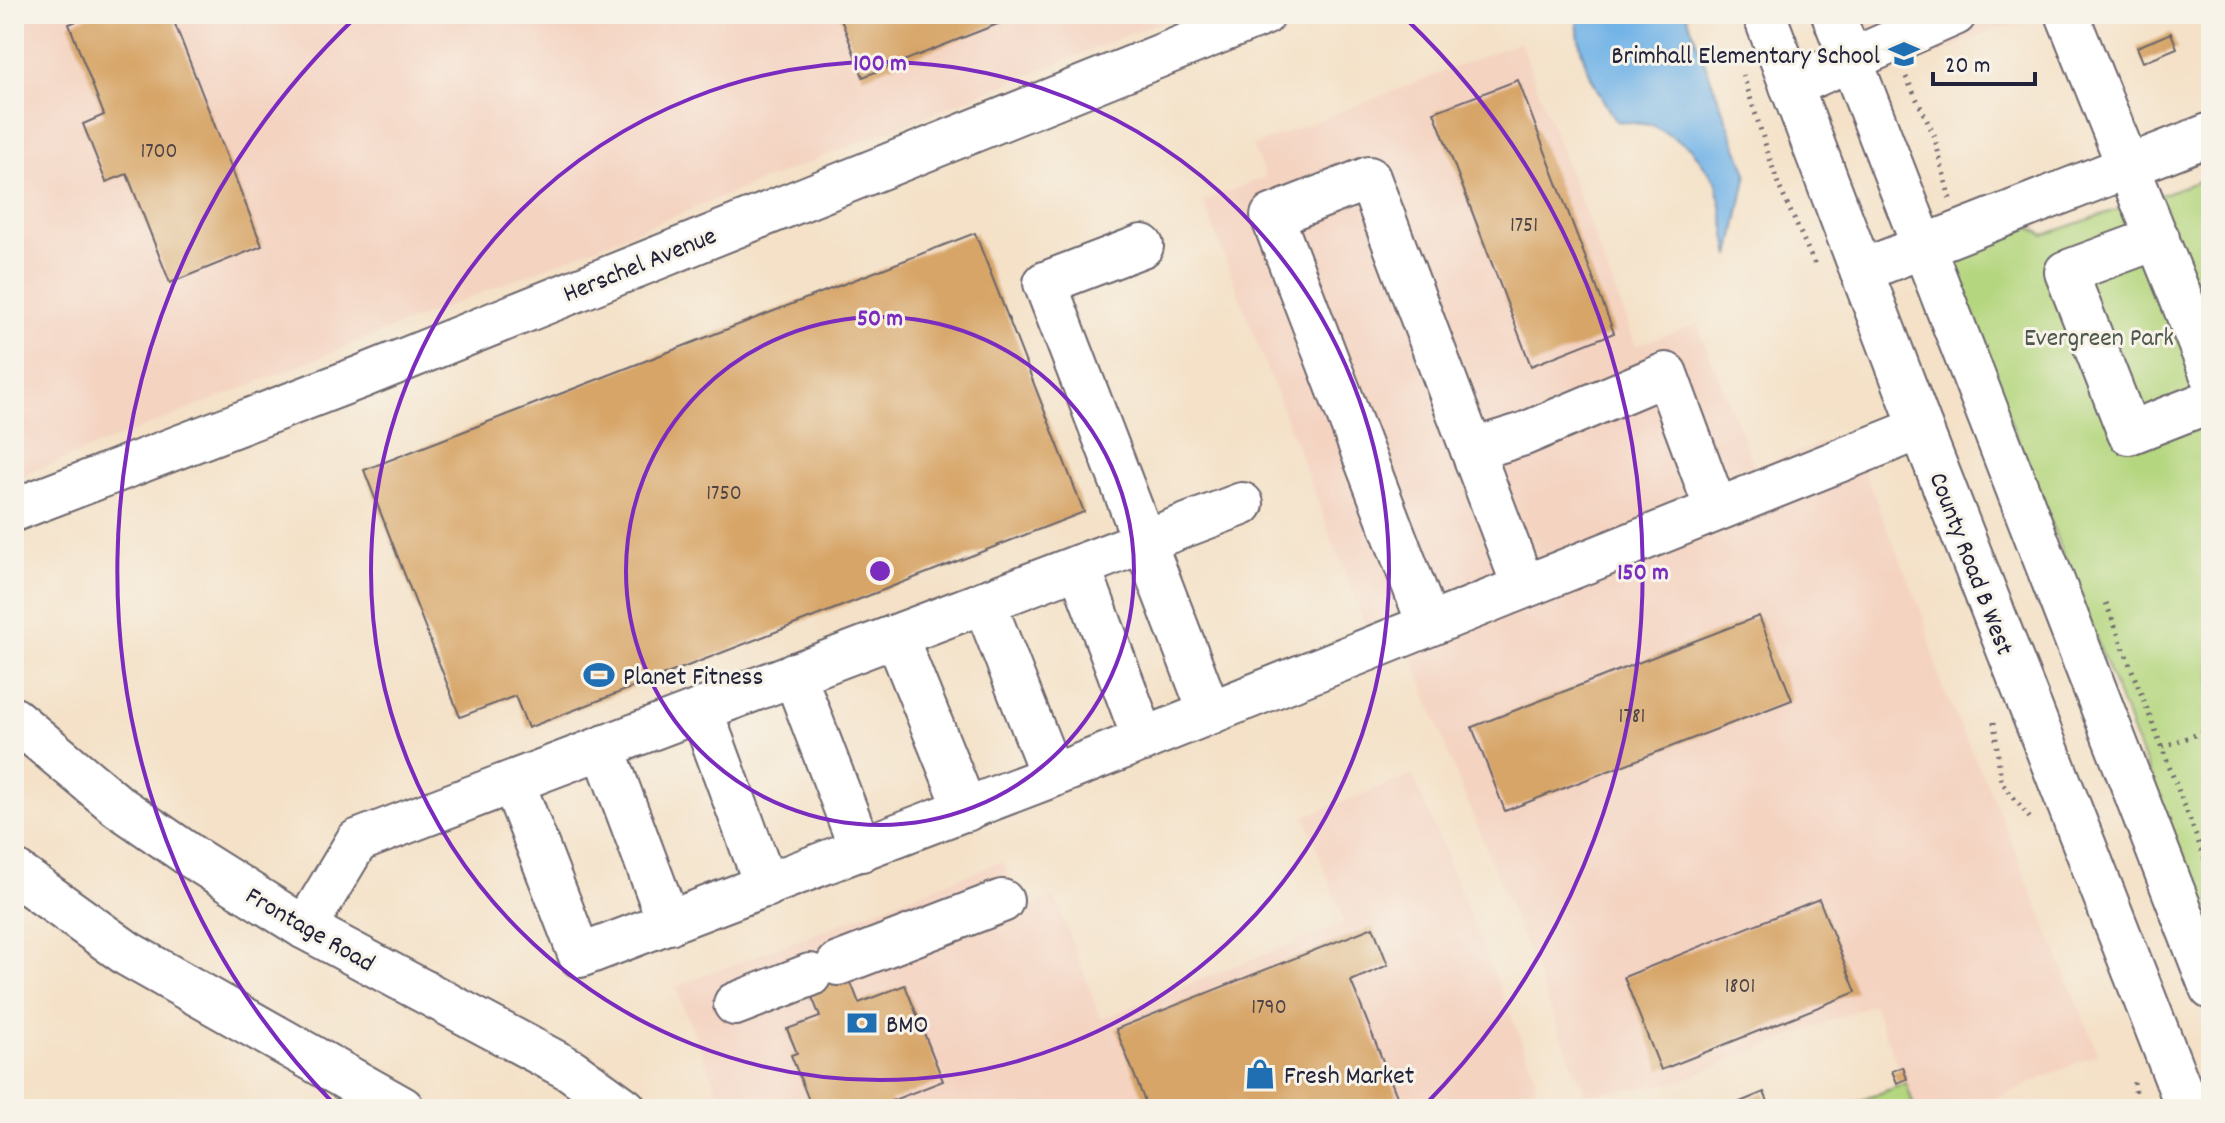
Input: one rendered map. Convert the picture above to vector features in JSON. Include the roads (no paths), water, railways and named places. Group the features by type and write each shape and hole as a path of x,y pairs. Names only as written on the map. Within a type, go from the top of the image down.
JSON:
{"highway":[{"path":"14,872 128,954 402,1109"}],"street":[{"name":"Herschel Avenue","path":"14,510 361,377 1264,14"},
{"name":"County Road B West","path":"1764,14 1921,428 2188,1109"},
{"path":"1833,14 2211,988"},
{"path":"1791,86 1955,14"},
{"path":"2067,14 2211,373"},
{"path":"1861,271 2211,134"},
{"path":"1428,623 1272,216 1369,178 1523,585"},
{"path":"2158,238 2066,272 2129,433 2211,401"},
{"path":"1142,246 1045,283 1210,713"},
{"path":"1472,450 1524,434 1666,374 1716,509"},
{"path":"513,782 580,956 1144,740 1428,623 1921,428"},
{"path":"305,928 357,841 1242,504"},
{"path":"1079,566 1144,740"},
{"path":"984,602 1052,776"},
{"path":"896,636 966,810"},
{"path":"794,674 861,850"},
{"path":"701,710 766,886"},
{"name":"Frontage Road","path":"14,719 118,806 305,928 571,1070 625,1109"},
{"path":"603,747 669,923"},
{"path":"735,1004 1002,901"}],"water":[{"path":"1578,14 1686,14 1747,173 1730,257 1717,183 1691,148 1652,125 1616,121 1601,97 1583,56"}],"place":[{"name":"Brimhall Elementary School","path":"1904,54"},
{"name":"Planet Fitness","path":"599,675"},
{"name":"BMO","path":"862,1023"},
{"name":"Fresh Market","path":"1260,1074"}],"park label":[{"name":"Evergreen Park","path":"2099,336"}]}
